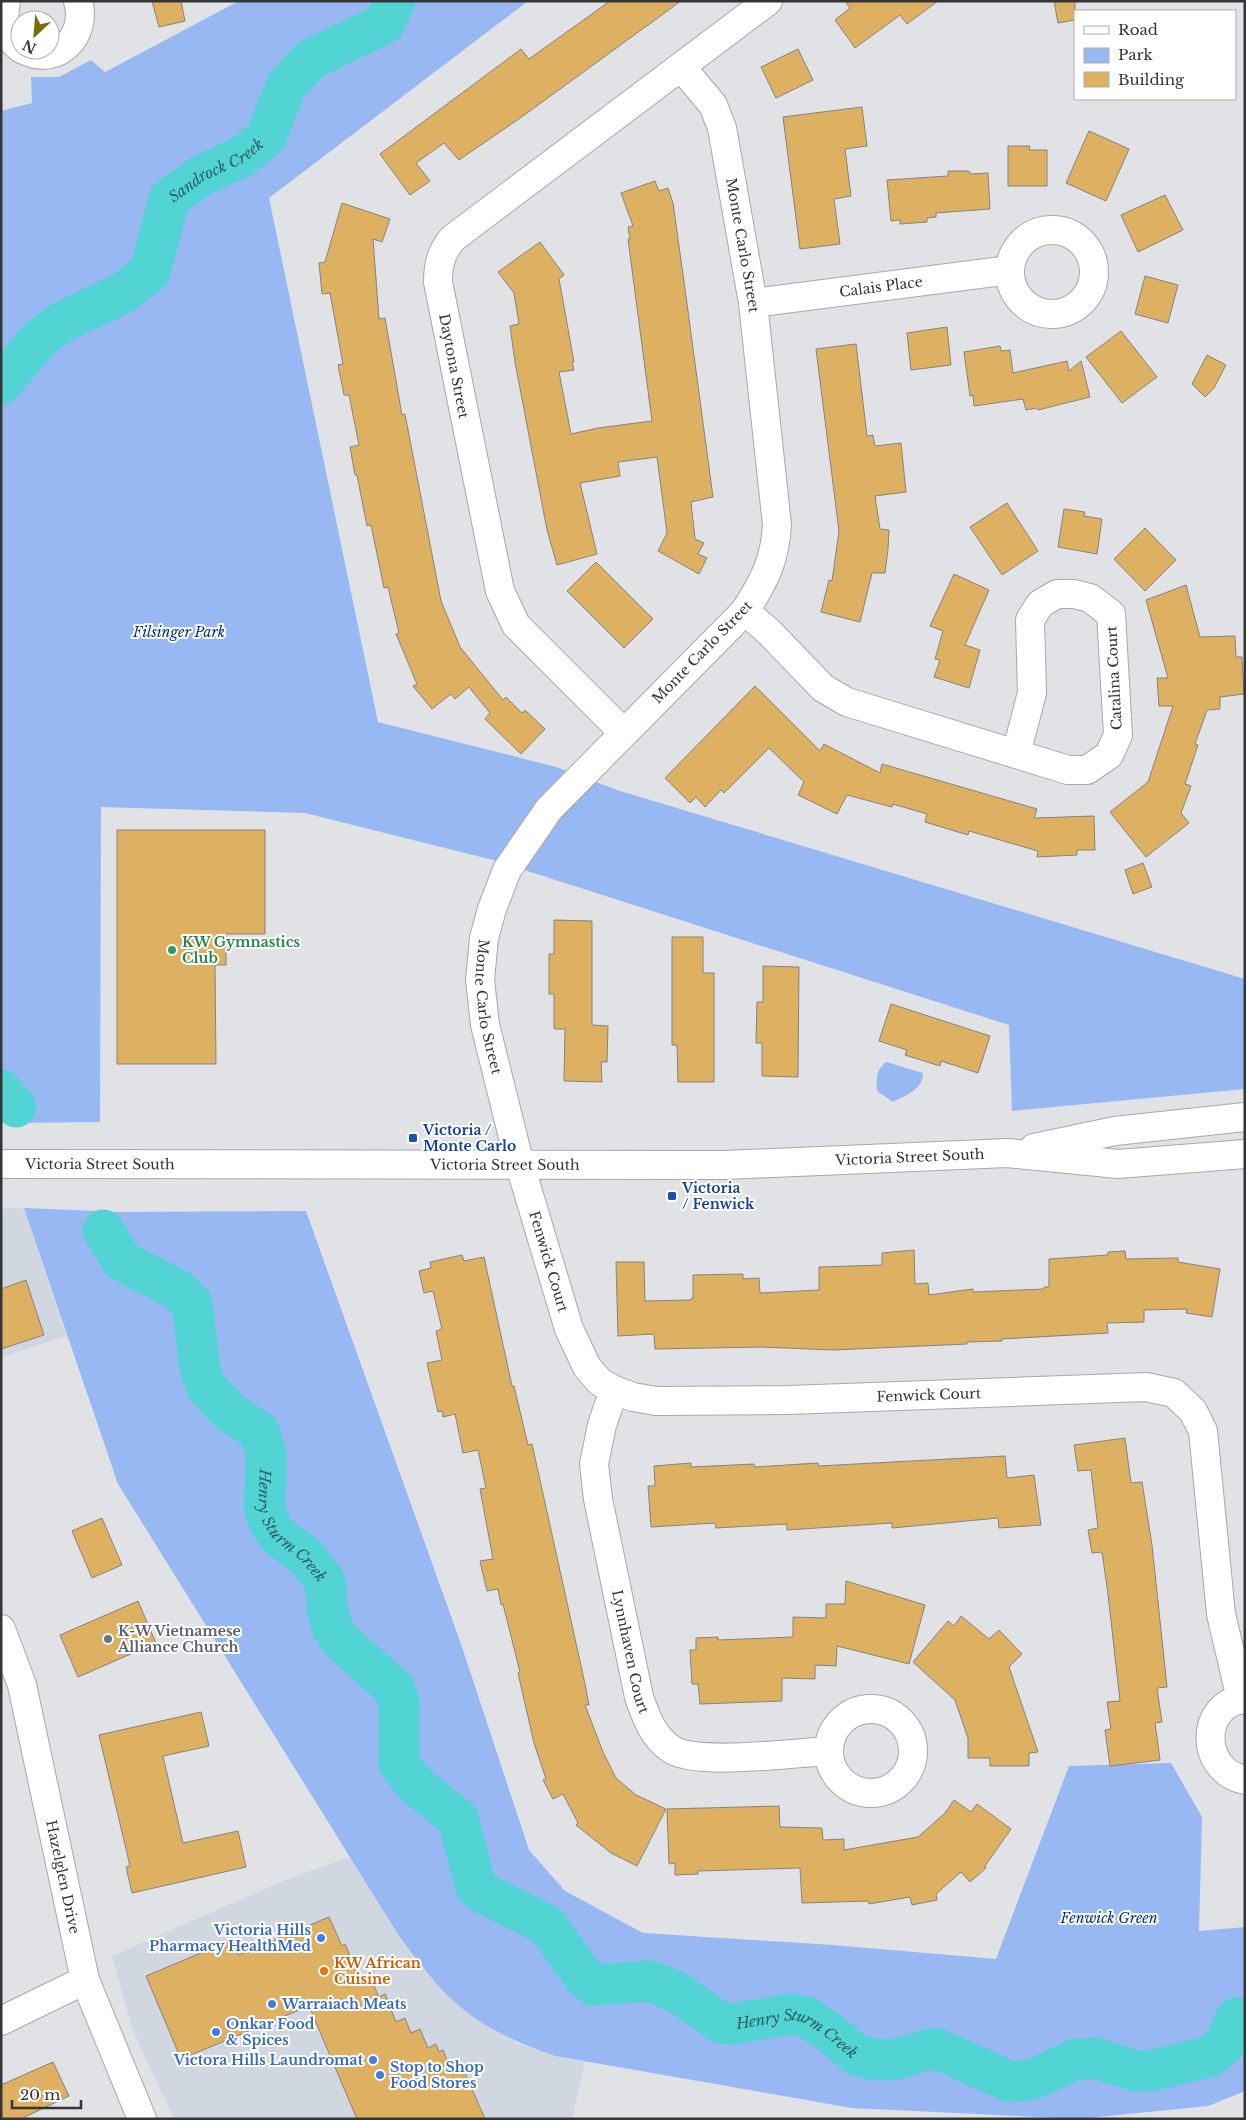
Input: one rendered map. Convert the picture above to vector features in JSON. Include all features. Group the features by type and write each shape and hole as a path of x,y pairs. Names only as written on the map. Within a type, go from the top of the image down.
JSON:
{"street":[{"path":"6,1 3,13 5,26 10,37"},
{"path":"60,50 67,46 78,31 81,11 78,1"},
{"name":"Daytona Street","path":"623,732 516,625 506,608 500,591 438,282 438,266 442,252 452,239 682,68 708,45 768,1"},
{"name":"Monte Carlo Street","path":"520,1165 485,1025 480,980 486,931 507,870 549,809 623,732 745,611 765,581 776,549 777,524 753,303 722,128 713,105 682,68"},
{"name":"Calais Place","path":"753,303 1010,270"},
{"name":"Catalina Court","path":"745,611 769,632 823,688 847,702 1016,754 1068,770 1087,770 1109,755 1118,735 1111,614 1090,598 1074,594 1057,594 1040,604 1030,620 1032,693 1016,754"},
{"name":"Victoria Street South","path":"1007,1153 1115,1131 1245,1117"},
{"name":"Victoria Street South","path":"1,1164 725,1165 1007,1153 1118,1164 1245,1154"},
{"name":"Fenwick Court","path":"520,1165 569,1329 587,1367 600,1382 633,1397 656,1401 788,1400 1146,1387 1174,1393 1193,1412 1203,1431 1221,1614 1243,1699 1222,1709 1214,1720 1209,1739 1216,1762 1226,1772 1245,1780"},
{"name":"Lynnhaven Court","path":"614,1390 602,1425 594,1464 598,1499 639,1697 648,1723 671,1749 684,1755 706,1758 828,1751"},
{"name":"Hazelglen Drive","path":"1,1629 22,1686 85,1980 142,2119"},
{"path":"1,2021 85,1980"}],"shaded area":[{"path":"24,1208 67,1336 1,1357 1,1209"},
{"path":"351,1856 399,1936 430,1976 460,2007 518,2043 555,2056 585,2062 572,2119 174,2119 132,2028 112,1956 283,1881"}],"green space":[{"name":"Filsinger Park","path":"239,1 528,1 269,198 378,722 556,767 617,790 1245,979 1245,1089 1012,1111 1009,1025 493,860 305,813 101,807 100,1122 1,1123 1,111 32,103 31,77 59,77 91,60 105,72"},
{"path":"886,1062 923,1073 917,1088 893,1102 877,1091 877,1075 880,1068"},
{"name":"Fenwick Green","path":"24,1208 121,1212 306,1211 461,1644 529,1850 565,1891 643,1933 832,1945 996,1959 1069,1766 1171,1763 1202,1817 1199,1931 1245,1927 1245,2091 1208,2106 1078,2119 852,2108 555,2056 505,2036 470,2015 435,1982 399,1936 118,1484"}],"building":[{"path":"152,1 181,1 185,21 159,27"},
{"path":"610,1 681,1 459,160 444,143 416,163 430,181 410,195 380,154 521,49 529,59"},
{"path":"845,1 938,1 907,24 900,15 855,48 835,20 850,8"},
{"path":"1054,1 1075,1 1074,20 1058,23"},
{"path":"798,49 813,80 776,98 761,67"},
{"path":"862,107 867,146 845,149 851,196 834,199 840,244 800,249 783,117"},
{"path":"1089,131 1129,149 1106,201 1066,183"},
{"path":"1008,146 1030,146 1029,150 1047,150 1047,186 1008,186"},
{"path":"948,171 969,171 970,174 988,173 990,209 936,213 936,217 927,218 927,222 900,224 900,220 891,221 887,180 948,176"},
{"path":"655,181 659,191 668,188 673,203 685,289 713,497 691,502 695,539 704,543 698,554 707,558 699,574 658,551 667,533 657,457 618,462 620,476 580,483 597,554 557,565 547,530 515,362 510,326 519,324 514,293 498,272 540,242 564,275 559,279 574,370 559,372 571,434 598,428 652,421 628,239 630,239 628,227 633,226 621,193"},
{"path":"1165,195 1183,230 1138,252 1121,215"},
{"path":"342,203 390,219 382,242 373,239 379,319 385,318 402,415 405,414 441,601 460,647 503,700 506,697 522,713 525,710 545,729 521,754 485,719 490,713 469,687 455,699 451,694 432,709 413,686 417,684 396,634 399,633 388,587 384,588 371,525 367,526 357,475 355,475 350,447 359,445 349,395 344,395 338,365 343,364 330,293 322,294 319,263 325,262"},
{"path":"1145,276 1178,285 1168,323 1135,314"},
{"path":"947,327 951,365 911,370 907,333"},
{"path":"1121,331 1157,377 1122,403 1086,357"},
{"path":"856,344 867,436 873,435 875,446 901,443 906,492 875,496 880,529 889,530 888,549 885,573 872,573 860,622 821,612 829,580 832,581 839,531 816,349"},
{"path":"1000,346 1001,351 1010,350 1013,373 1067,361 1069,371 1081,361 1090,397 1038,410 1037,408 1026,410 1023,399 974,406 973,395 970,396 964,352"},
{"path":"1207,355 1226,365 1214,388 1205,397 1192,384"},
{"path":"1007,503 1038,551 1002,575 970,527"},
{"path":"1064,509 1085,512 1084,516 1102,519 1097,554 1058,547"},
{"path":"1145,528 1176,560 1145,591 1114,559"},
{"path":"596,562 653,619 624,648 567,591"},
{"path":"954,574 989,590 965,645 980,650 969,688 934,677 940,660 935,659 943,631 930,626"},
{"path":"1186,585 1200,637 1235,636 1236,657 1242,657 1244,694 1220,697 1220,709 1207,710 1195,744 1198,745 1185,784 1191,786 1181,813 1189,823 1146,857 1110,812 1148,782 1173,706 1159,706 1157,678 1168,678 1146,600"},
{"path":"755,686 820,751 824,744 880,773 882,764 1037,809 1034,818 1094,816 1095,850 1077,850 1077,855 1037,857 1038,851 969,831 968,835 925,822 927,814 893,804 892,807 847,795 837,814 798,795 804,782 769,748 724,793 721,790 705,807 696,797 690,803 665,778"},
{"name":"KW Gymnastics Club","path":"117,830 265,830 265,934 226,934 226,965 215,965 216,1064 117,1064"},
{"path":"1143,863 1152,887 1133,894 1125,870"},
{"path":"554,920 592,921 592,1025 608,1026 607,1062 601,1062 602,1082 564,1081 565,1029 554,1029 554,994 549,994 549,954 554,954"},
{"path":"672,937 703,937 703,973 714,973 714,1082 678,1082 677,1045 672,1045"},
{"path":"763,966 799,967 798,1077 762,1076 762,1043 756,1043 757,1002 763,1002"},
{"path":"891,1004 990,1036 978,1073 941,1061 940,1066 905,1055 907,1050 879,1041"},
{"path":"914,1250 915,1284 928,1283 929,1295 973,1289 973,1292 1044,1289 1044,1287 1049,1287 1049,1259 1108,1255 1108,1252 1125,1251 1126,1259 1178,1258 1178,1262 1220,1269 1212,1317 1186,1313 1187,1309 1144,1310 1144,1322 1107,1323 1108,1333 1002,1339 1002,1341 967,1342 967,1344 833,1350 761,1347 655,1349 654,1334 618,1336 616,1262 644,1262 645,1301 689,1300 693,1298 693,1275 743,1274 743,1279 759,1278 760,1293 819,1290 819,1267 882,1265 882,1253"},
{"path":"462,1255 464,1261 484,1257 512,1386 514,1386 528,1445 532,1444 585,1684 589,1705 585,1705 603,1752 616,1778 636,1795 666,1809 637,1866 611,1853 576,1825 578,1823 563,1794 553,1799 543,1780 546,1779 534,1743 518,1673 520,1672 503,1604 501,1605 498,1589 487,1591 480,1561 493,1559 480,1489 486,1488 478,1450 463,1453 455,1414 443,1417 442,1411 438,1412 427,1363 442,1360 436,1331 442,1329 433,1291 424,1293 419,1271 431,1268 430,1262"},
{"path":"26,1280 44,1335 1,1349 1,1289"},
{"path":"1125,1438 1131,1483 1142,1482 1152,1545 1167,1687 1157,1688 1162,1722 1155,1723 1160,1760 1110,1766 1105,1730 1111,1729 1107,1702 1120,1701 1108,1594 1102,1552 1092,1553 1088,1530 1098,1528 1091,1470 1078,1471 1074,1445"},
{"path":"1005,1456 1007,1478 1034,1475 1041,1525 999,1528 998,1518 892,1528 892,1523 787,1530 787,1524 716,1528 715,1523 651,1527 648,1486 655,1486 654,1466 691,1463 691,1467 754,1464 755,1467 818,1463 818,1466"},
{"path":"102,1518 122,1565 92,1578 72,1531"},
{"path":"846,1581 925,1605 909,1664 837,1646 836,1666 815,1665 815,1679 782,1678 782,1701 700,1704 698,1684 692,1684 690,1650 696,1650 696,1638 718,1637 718,1640 793,1637 793,1617 826,1618 826,1604 845,1604"},
{"name":"K-W Vietnamese Alliance Church","path":"138,1601 156,1643 78,1677 60,1635"},
{"path":"961,1616 989,1639 999,1630 1022,1654 1009,1667 1038,1752 1029,1753 1029,1766 990,1766 990,1758 968,1758 968,1738 955,1700 913,1662 948,1621 954,1626"},
{"path":"201,1712 209,1746 163,1756 183,1843 238,1831 246,1867 132,1893 126,1867 130,1866 99,1735"},
{"path":"954,1800 971,1812 977,1804 1011,1829 985,1866 986,1868 970,1882 961,1872 936,1894 937,1900 912,1905 910,1897 869,1904 868,1901 802,1903 800,1868 698,1871 698,1874 675,1875 675,1863 669,1864 667,1809 779,1806 780,1827 822,1828 823,1840 844,1839 844,1850 918,1837 945,1813"},
{"path":"329,1917 342,1946 345,1944 362,1983 371,1979 379,1997 385,1994 396,2022 405,2018 411,2033 420,2029 428,2048 436,2044 439,2052 443,2050 451,2070 462,2066 485,2119 357,2119 309,2006 181,2059 146,1976 232,1940 238,1955"},
{"path":"53,2062 69,2096 21,2119 1,2119 1,2085"}],"waterway":[{"name":"Sandrock Creek","path":"1,384 40,338 62,322 123,293 150,272 169,199 202,175 242,157 266,137 286,86 311,59 384,24 395,1"},
{"name":"Henry Sturm Creek","path":"1,1090 16,1107"},
{"name":"Henry Sturm Creek","path":"103,1230 122,1261 178,1290 192,1304 200,1369 207,1388 232,1414 259,1431 265,1450 264,1506 268,1520 278,1536 305,1556 325,1581 328,1612 333,1629 341,1641 395,1689 399,1704 399,1764 415,1784 458,1819 476,1887 485,1894 547,1925 584,1977 593,1985 649,1981 675,1991 721,2023 732,2024 792,2014 806,2017 828,2031 855,2054 870,2059 893,2060 935,2048 1011,2082 1034,2079 1074,2060 1095,2058 1135,2071 1150,2071 1211,2056 1224,2045 1236,2018"},
{"name":"Henry Sturm Creek","path":"1236,2018 1245,2012"}],"place":[{"name":"KW Gymnastics Club","path":"172,950"},
{"name":"Victoria / Monte Carlo","path":"413,1138"},
{"name":"Victoria / Fenwick","path":"672,1196"},
{"name":"K-W Vietnamese Alliance Church","path":"108,1639"},
{"name":"Victoria Hills Pharmacy HealthMed","path":"321,1938"},
{"name":"KW African Cuisine","path":"324,1971"},
{"name":"Warraiach Meats","path":"272,2004"},
{"name":"Onkar Food & Spices","path":"216,2032"},
{"name":"Victora Hills Laundromat","path":"373,2060"},
{"name":"Stop to Shop Food Stores","path":"380,2075"}]}
